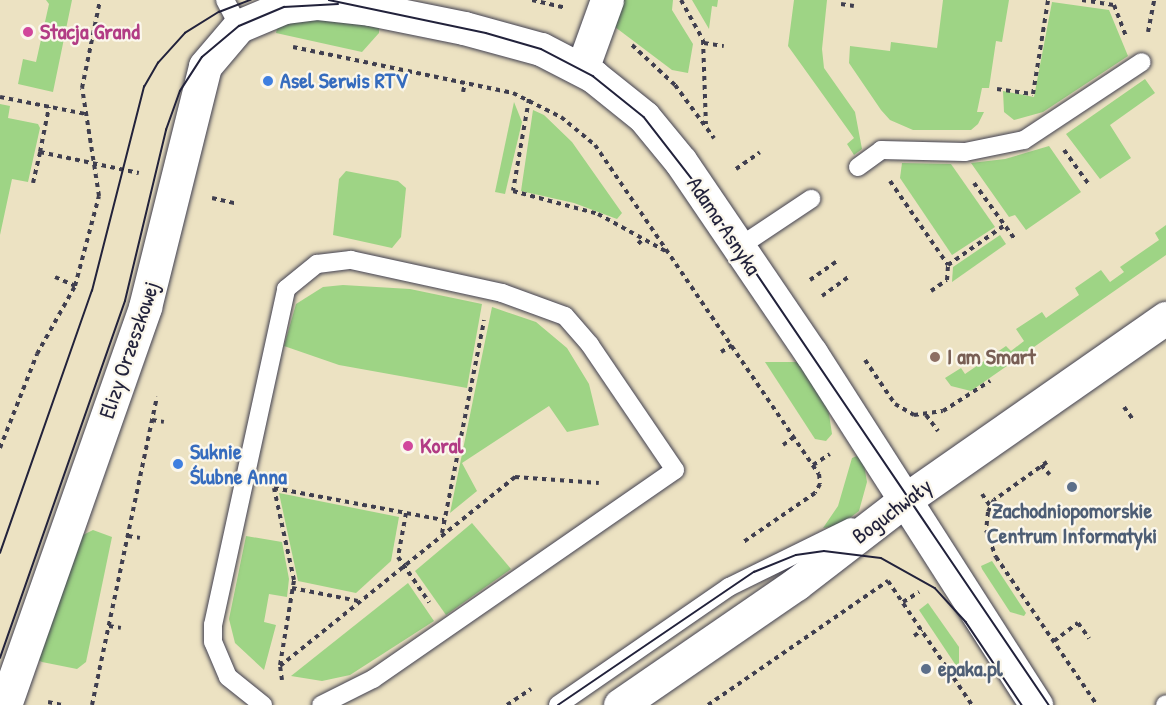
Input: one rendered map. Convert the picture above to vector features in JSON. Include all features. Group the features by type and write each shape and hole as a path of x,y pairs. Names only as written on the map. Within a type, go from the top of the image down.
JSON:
{"street":[{"path":"582,69 607,0"},
{"name":"Adama Asnyka","path":"232,13 334,3 497,36 541,49 582,69 610,88 652,126 739,247 1036,705"},
{"name":"Elizy Orzeszkowej","path":"7,701 145,307 200,78 232,13"},
{"name":"Boguchwały","path":"620,705 796,584 903,501 1166,318"}],"lane":[{"path":"865,162 881,150 965,152 1016,142 1042,132 1143,62"},
{"path":"739,247 811,199"},
{"path":"263,705 228,677 213,642 213,625 286,289 317,264 351,260 502,293 565,316 590,345 675,470 373,679 321,705"},
{"path":"558,705 729,587 903,501"}],"path":[{"path":"0,448 37,354 75,286 99,196 82,88 100,0"},
{"path":"681,0 704,44 706,125"},
{"path":"997,89 1033,94 1048,0"},
{"path":"1082,0 1114,5 1128,40 1143,62"},
{"path":"841,4 854,6"},
{"path":"704,44 724,46"},
{"path":"356,69 357,61"},
{"path":"463,92 465,83"},
{"path":"0,96 86,114"},
{"path":"529,99 512,193 598,214 670,254"},
{"path":"33,183 49,107"},
{"path":"1063,148 1090,186"},
{"path":"39,152 149,175"},
{"path":"736,169 760,152"},
{"path":"865,162 948,264 947,280 931,291"},
{"path":"969,177 1014,238"},
{"path":"199,196 234,203"},
{"path":"948,264 1005,225"},
{"path":"638,244 644,238"},
{"path":"810,280 836,262"},
{"path":"822,296 850,276"},
{"path":"55,277 75,286"},
{"path":"441,534 484,323"},
{"path":"721,352 732,345"},
{"path":"1124,407 1132,418"},
{"path":"926,415 943,439"},
{"path":"152,420 164,422"},
{"path":"783,445 794,437"},
{"path":"813,465 833,452"},
{"path":"1047,462 994,500 988,512 986,531 996,556 1097,705"},
{"path":"1041,465 1050,476"},
{"path":"280,666 441,534 515,477 605,484"},
{"path":"282,686 280,666 292,588 274,488 444,520"},
{"path":"406,513 398,556 429,602"},
{"path":"128,536 140,538"},
{"path":"708,705 888,581 972,705"},
{"path":"292,588 359,602"},
{"path":"903,602 919,591"},
{"path":"1054,641 1078,623 1089,638"},
{"path":"109,626 121,628"},
{"path":"914,636 922,630"},
{"path":"529,681 534,687"}],"green space":[{"path":"46,0 72,0 53,92 18,84 23,59 36,62 49,4"},
{"path":"624,0 673,0 672,10 693,44 688,73 672,70 615,27"},
{"path":"692,0 718,0 717,7 712,6 709,29"},
{"path":"794,0 827,0 822,49 824,68 855,112 862,149 854,155 847,144 854,138 788,46"},
{"path":"943,0 1009,0 1002,42 996,41 989,88 982,88 977,112 984,112 978,124 971,130 913,130 890,120 881,110 849,63 850,46 890,51 891,42 937,48"},
{"path":"1052,2 1109,10 1128,56 1043,112 1014,120 1004,112 1003,91 1034,97"},
{"path":"326,16 379,28 379,33 362,52 276,33 278,25"},
{"path":"1145,79 1155,93 1110,125 1131,158 1100,179 1066,134"},
{"path":"514,102 522,122 505,194 495,192"},
{"path":"0,104 10,106 8,118 38,124 40,128 28,182 12,179 0,235"},
{"path":"533,110 544,115 572,142 622,213 617,219 574,203 521,191"},
{"path":"1049,146 1081,192 1026,230 1015,215 1009,217 971,163 1005,159"},
{"path":"902,163 951,164 995,227 952,255 900,178"},
{"path":"346,171 398,181 406,188 401,237 392,248 333,235 339,179"},
{"path":"1166,225 1166,255 971,391 951,386 945,378 961,368 965,374 1006,346 1011,351 1024,341 1016,329 1042,312 1046,318 1079,295 1075,288 1101,270 1110,282 1124,272 1120,267 1159,240 1155,233"},
{"path":"1000,235 1006,244 952,282 953,267"},
{"path":"343,285 410,289 482,304 467,388 339,365 284,346 296,304 323,287"},
{"path":"492,307 536,322 567,348 589,384 599,425 567,432 549,406 462,463 477,491 450,513"},
{"path":"765,362 798,362 823,396 832,434 826,441 815,439"},
{"path":"857,456 863,459 867,482 859,511 839,526 823,528 838,506 852,458"},
{"path":"279,493 399,517 391,561 356,593 298,581"},
{"path":"472,523 511,569 446,615 415,571"},
{"path":"93,530 112,537 86,662 77,669 42,662 37,659 81,536"},
{"path":"246,536 282,542 289,579 287,597 269,594 264,622 276,625 264,670 235,643 229,619"},
{"path":"992,561 1026,613 1024,616 1010,612 982,569 981,566"},
{"path":"408,583 434,621 350,675 322,681 291,676"},
{"path":"928,603 959,647 959,670 919,610"}],"tram line":[{"path":"0,553 92,291 144,87 158,63 185,33 219,12 251,0"},
{"path":"329,0 486,33 541,49 593,76 644,117 696,184 1049,705"},
{"path":"0,658 125,301 166,130 180,91 202,57 239,26 284,7 338,4"},
{"path":"558,705 754,572 796,555 824,551 881,558 935,588 966,622 1022,705"}],"place":[{"name":"Stacja Grand","path":"28,32"},
{"name":"Asel Serwis RTV","path":"268,81"},
{"name":"I am Smart","path":"935,357"},
{"name":"Koral","path":"408,446"},
{"name":"Suknie Ślubne Anna","path":"178,464"},
{"name":"Zachodniopomorskie Centrum Informatyki","path":"1072,487"},
{"name":"epaka.pl","path":"926,669"}]}
